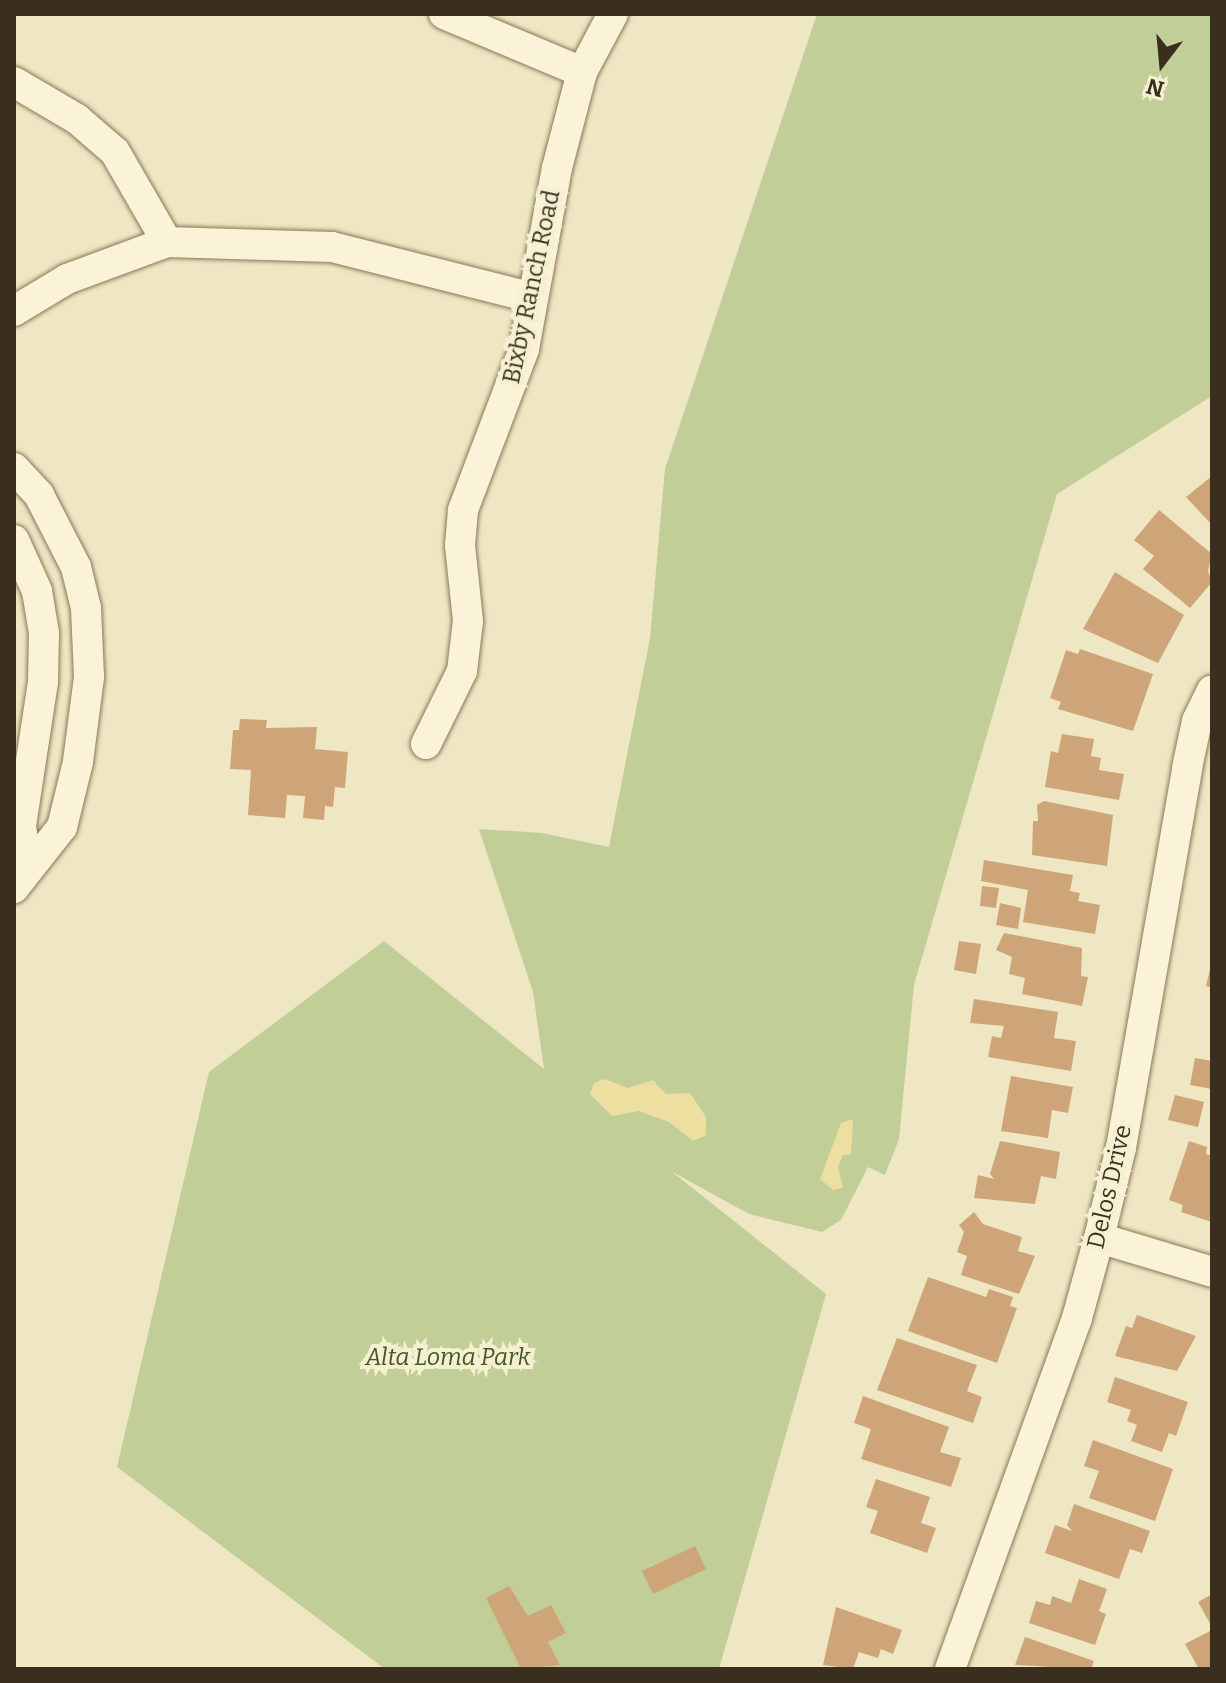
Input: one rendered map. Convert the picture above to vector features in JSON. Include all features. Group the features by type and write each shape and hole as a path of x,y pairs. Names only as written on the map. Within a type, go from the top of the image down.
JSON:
{"street":[{"path":"444,14 582,72"},
{"name":"Bixby Ranch Road","path":"426,744 462,671 468,621 460,545 463,510 479,460 507,402 533,298 557,168 582,72 613,14"},
{"path":"14,82 77,119 115,152 167,242"},
{"path":"14,311 67,279 167,242 274,241 332,247 533,298"},
{"path":"14,468 39,495 76,567 86,608 89,677 78,762 62,827 20,877"},
{"path":"14,540 37,591 44,633 43,682 21,826 20,877"},
{"name":"Delos Drive","path":"950,1669 1077,1318 1099,1238 1121,1148 1197,721 1212,690"},
{"path":"1099,1238 1212,1272"}],"green space":[{"name":"Alta Loma Park","path":"817,14 1212,14 1212,396 1057,494 914,985 899,1139 885,1175 868,1167 841,1220 822,1232 749,1214 671,1171 826,1294 719,1669 385,1669 117,1467 209,1072 384,941 544,1069 533,992 479,829 542,833 609,847 650,638 665,469"}],"sand":[{"path":"605,1079 628,1088 653,1080 666,1094 690,1093 706,1117 706,1135 693,1141 669,1122 639,1111 612,1116 590,1094 594,1083"},
{"path":"853,1119 851,1155 843,1155 838,1167 843,1188 833,1190 820,1179 841,1123"}],"building":[{"path":"1212,476 1212,525 1186,497"},
{"path":"1159,510 1212,554 1208,571 1212,582 1190,608 1143,569 1154,556 1134,540"},
{"path":"1115,572 1184,615 1158,663 1083,629"},
{"path":"1080,649 1153,674 1133,731 1058,709 1061,702 1050,698 1066,650 1078,654"},
{"path":"240,719 267,720 266,728 317,727 315,749 348,752 345,788 335,787 333,807 325,806 324,820 303,818 305,796 287,795 285,818 248,815 251,770 230,769 233,730 239,730"},
{"path":"1062,734 1094,739 1091,756 1101,758 1099,770 1124,774 1119,800 1045,787 1051,751 1058,753"},
{"path":"1044,801 1113,815 1107,866 1032,855 1033,821 1038,821 1037,805"},
{"path":"984,860 1073,875 1070,891 1080,893 1078,901 1100,905 1095,934 1023,922 1028,890 981,881"},
{"path":"982,886 999,888 996,908 980,906"},
{"path":"1000,903 1021,908 1018,929 996,925"},
{"path":"1004,933 1082,948 1081,976 1088,977 1082,1006 1022,994 1025,978 1009,974 1012,957 996,950"},
{"path":"959,941 981,944 976,974 954,970"},
{"path":"1212,965 1212,988 1206,986"},
{"path":"974,999 1058,1012 1054,1038 1076,1041 1071,1071 988,1057 992,1036 1001,1038 1004,1026 970,1023"},
{"path":"1195,1058 1212,1061 1212,1089 1190,1085"},
{"path":"1011,1076 1073,1087 1068,1113 1052,1110 1048,1138 1001,1131"},
{"path":"1175,1095 1204,1102 1198,1127 1168,1120"},
{"path":"1000,1141 1060,1152 1056,1179 1041,1176 1035,1204 974,1198 978,1175 994,1179 990,1174"},
{"path":"1189,1141 1207,1147 1206,1154 1212,1156 1212,1222 1181,1212 1183,1205 1169,1200"},
{"path":"974,1212 983,1224 1022,1237 1018,1251 1035,1256 1019,1294 961,1275 967,1256 957,1252 964,1232 959,1225"},
{"path":"928,1277 986,1297 989,1289 1013,1297 1010,1306 1017,1308 997,1363 908,1331"},
{"path":"1137,1315 1196,1336 1177,1371 1115,1356 1126,1326 1132,1328"},
{"path":"897,1338 977,1365 967,1391 982,1397 973,1423 877,1390"},
{"path":"1115,1377 1188,1402 1176,1436 1169,1433 1162,1452 1131,1441 1137,1425 1127,1421 1131,1410 1107,1402"},
{"path":"863,1396 949,1427 940,1452 961,1458 951,1487 861,1459 871,1429 854,1423"},
{"path":"1093,1440 1173,1469 1155,1521 1089,1498 1099,1471 1084,1466"},
{"path":"876,1479 930,1497 921,1523 936,1528 927,1553 870,1533 878,1511 866,1507"},
{"path":"1074,1504 1150,1531 1142,1553 1130,1549 1119,1579 1045,1553 1055,1525 1072,1531 1067,1525"},
{"path":"695,1546 706,1569 653,1594 642,1571"},
{"path":"1079,1579 1107,1589 1099,1611 1106,1614 1095,1645 1029,1623 1036,1601 1050,1605 1052,1596 1071,1603"},
{"path":"509,1586 528,1616 551,1605 566,1633 548,1642 560,1665 521,1669 486,1598"},
{"path":"1212,1594 1212,1627 1198,1602"},
{"path":"836,1607 902,1630 893,1654 881,1649 878,1658 859,1652 853,1669 823,1665"},
{"path":"1212,1630 1212,1669 1199,1669 1185,1644"},
{"path":"1025,1637 1094,1661 1091,1669 1015,1665"}]}
